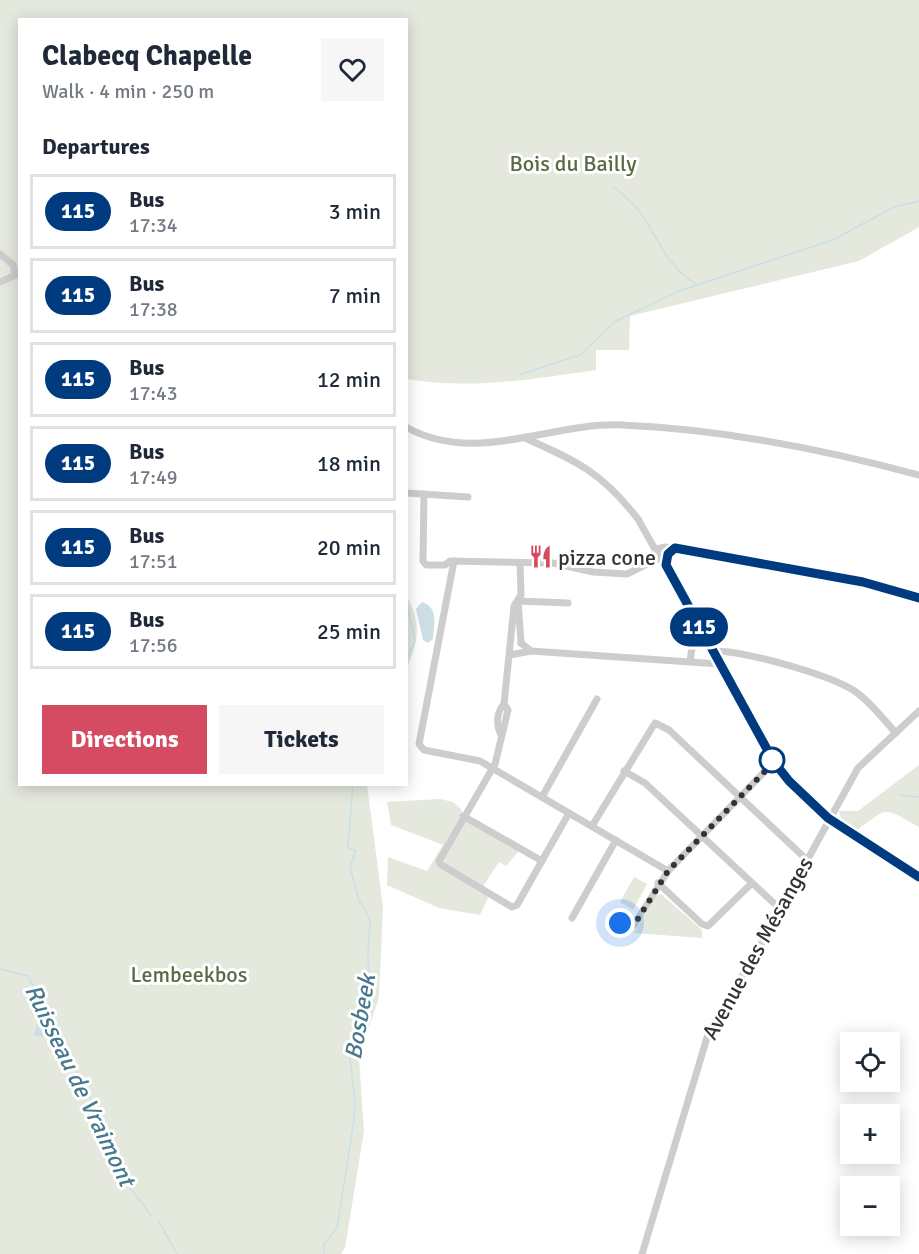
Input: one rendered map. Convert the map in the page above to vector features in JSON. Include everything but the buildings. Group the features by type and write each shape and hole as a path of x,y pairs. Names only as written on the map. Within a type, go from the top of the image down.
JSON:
{"street":[{"path":"0,254 13,265 17,274 0,282"},
{"path":"408,427 418,433 443,440 506,443 591,426 665,429 757,438 919,475"},
{"path":"527,439 568,456 608,483 638,519 666,565 774,762 789,781 828,818 919,877"},
{"path":"408,493 468,497"},
{"path":"424,495 423,561 426,565 445,565 454,561 553,563 593,572 627,574 661,557"},
{"path":"656,549 675,548 863,582 919,598"},
{"path":"666,565 668,554 675,548"},
{"path":"454,561 419,744 424,750 477,760 668,871"},
{"path":"520,563 521,595 514,606 504,704 500,709 497,726 500,733 492,768 439,861 442,868 512,907 517,905 569,813"},
{"path":"518,601 568,603"},
{"path":"518,601 521,642"},
{"path":"690,661 696,622"},
{"path":"511,642 521,642 531,651"},
{"path":"510,655 531,651 719,664"},
{"path":"712,651 733,651 841,684 868,703 896,733"},
{"path":"542,797 597,699"},
{"name":"Avenue des Mésanges","path":"642,1254 709,1031 858,768 919,711"},
{"path":"592,826 655,723 669,730 806,859"},
{"path":"620,923 634,925 658,883 668,871 774,762"},
{"path":"624,771 645,783 779,909"},
{"path":"463,816 542,861"},
{"path":"572,918 616,840"},
{"path":"658,883 702,924 708,926 751,884"}],"green space":[{"path":"0,0 919,0 919,227 859,261 630,316 629,350 596,350 596,370 525,380 454,384 408,379 408,18 18,18 18,786 367,786 383,907 379,997 359,1059 364,1131 345,1248 341,1254 0,1254"},
{"path":"408,599 415,615 417,632 408,665"},
{"path":"919,765 919,827 891,812 881,813 855,831 842,821 839,811 858,811"},
{"path":"440,799 453,802 462,810 459,817 519,851 506,866 499,862 482,888 488,898 480,915 439,908 387,885 388,857 427,871 443,845 391,825 387,802"},
{"path":"634,877 647,884 633,910 620,902"},
{"path":"661,894 702,930 702,938 634,933 656,896"}],"shaded area":[{"path":"422,602 431,608 434,617 433,639 428,643 423,640 416,609"},
{"path":"31,992 46,1004 50,1014 48,1033 41,1037 34,1035 39,1016"}],"waterway":[{"path":"613,186 640,212 677,269 697,285"},
{"path":"521,374 580,355 616,321 679,291 833,240 894,207 919,201"},
{"name":"Bosbeek","path":"408,608 415,641 408,657"},
{"name":"Bosbeek","path":"324,1254 324,1244 337,1228 354,1120 355,1102 350,1059 369,990 370,922 365,908 359,901 350,867 356,851 348,848 353,786"},
{"path":"899,795 919,797"},
{"name":"Ruisseau de Vraimont","path":"0,969 28,976 38,995"},
{"name":"Ruisseau de Vraimont","path":"51,1021 101,1119 120,1175 151,1215"},
{"name":"Ruisseau de Vraimont","path":"158,1220 177,1254"}],"bus line":[{"name":"115","path":"919,598 863,582 675,548 670,551 666,559 666,565 712,651 774,762 789,781 817,810 864,844 919,877"}],"place":[{"name":"pizza cone","path":"540,557"}],"route":[{"path":"620,923 634,925 658,883 668,871 774,762 772,760"}],"park label":[{"name":"Bois du Bailly","path":"573,163"},
{"name":"Lembeekbos","path":"189,974"}]}
